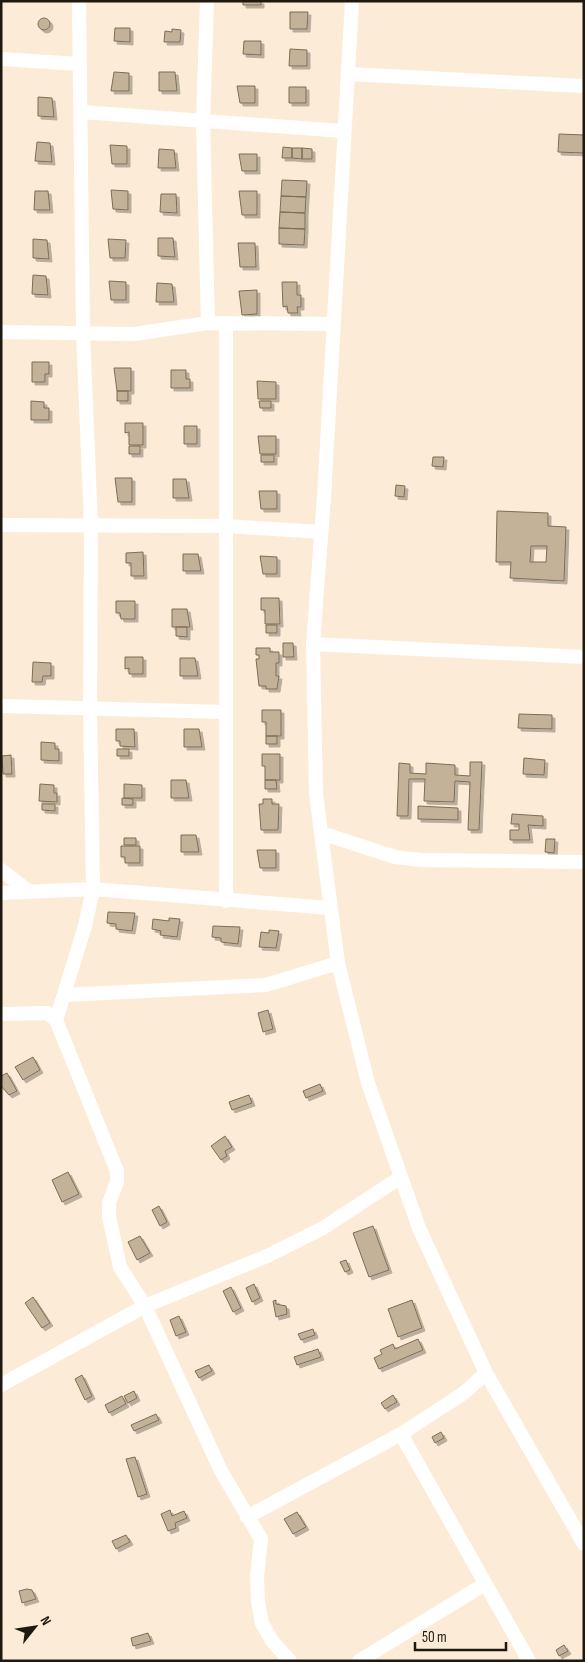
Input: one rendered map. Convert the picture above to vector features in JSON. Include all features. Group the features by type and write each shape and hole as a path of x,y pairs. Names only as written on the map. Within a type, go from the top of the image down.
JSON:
{"street":[{"path":"56,1020 85,926 93,889 90,707 92,525 83,333 82,112 79,64 80,1"},
{"path":"207,1 203,121 208,323"},
{"path":"352,1 313,644 316,794 338,963 368,1083 419,1228 486,1373 584,1544"},
{"path":"1,59 79,64"},
{"path":"348,74 584,86"},
{"path":"82,112 130,118 343,131"},
{"path":"1,332 134,334 208,323 226,325 333,324"},
{"path":"226,325 226,901"},
{"path":"1,524 226,526 320,532"},
{"path":"313,644 584,657"},
{"path":"1,706 225,712"},
{"path":"321,833 395,857 421,860 584,862"},
{"path":"1,870 30,892"},
{"path":"1,893 93,889 330,908"},
{"path":"64,995 266,985 338,963"},
{"path":"1,1014 47,1013 56,1020 117,1172 117,1182 109,1203 113,1242 120,1267 145,1306 221,1471 261,1538 257,1577 258,1602 262,1623 272,1641 290,1661"},
{"path":"1,1385 145,1306 267,1256 323,1228 401,1177"},
{"path":"247,1517 401,1434 464,1393 486,1373"},
{"path":"401,1434 529,1661"},
{"path":"359,1661 485,1584"}],"building":[{"path":"243,1 261,1 261,5 243,5"},
{"path":"290,12 308,12 307,29 290,29"},
{"path":"42,18 46,18 50,24 46,30 42,30 38,26 38,22"},
{"path":"115,28 130,28 130,42 114,41"},
{"path":"172,29 181,30 180,42 164,42 165,31 172,32"},
{"path":"244,41 261,41 261,55 243,54"},
{"path":"290,49 307,50 307,66 289,66"},
{"path":"114,72 129,73 129,91 111,91"},
{"path":"159,72 175,72 177,91 159,91"},
{"path":"237,86 255,86 255,103 240,103"},
{"path":"289,87 306,87 306,103 289,103"},
{"path":"38,97 52,98 54,117 38,116"},
{"path":"559,134 584,135 584,153 558,152"},
{"path":"37,142 50,143 52,162 35,161"},
{"path":"110,145 127,146 127,164 112,164"},
{"path":"283,147 292,148 292,158 282,158"},
{"path":"292,148 302,148 302,159 292,158"},
{"path":"302,148 312,149 312,159 302,159"},
{"path":"159,149 174,150 176,168 158,168"},
{"path":"239,154 257,154 257,171 242,171"},
{"path":"282,180 307,181 306,197 281,196"},
{"path":"111,190 128,191 128,210 113,209"},
{"path":"35,191 48,191 50,210 34,210"},
{"path":"239,191 257,191 257,215 242,215"},
{"path":"161,194 176,194 177,213 160,212"},
{"path":"281,196 306,197 305,213 280,212"},
{"path":"280,212 305,213 305,229 279,228"},
{"path":"279,228 305,229 304,245 279,244"},
{"path":"158,238 173,238 175,257 158,256"},
{"path":"33,239 47,240 49,259 33,258"},
{"path":"108,239 126,240 125,258 110,258"},
{"path":"238,243 255,243 256,267 240,267"},
{"path":"33,275 46,276 48,295 32,294"},
{"path":"109,281 126,282 126,300 111,300"},
{"path":"282,282 297,282 297,295 301,295 301,307 297,307 298,313 288,313 287,306 283,307"},
{"path":"157,283 172,284 174,302 156,302"},
{"path":"257,290 257,314 242,315 239,291"},
{"path":"32,362 49,362 49,374 45,374 45,382 32,382"},
{"path":"114,368 131,368 131,391 117,391"},
{"path":"171,370 186,370 186,379 190,379 190,388 171,388"},
{"path":"257,381 276,382 276,399 258,399"},
{"path":"117,391 128,391 128,401 117,401"},
{"path":"31,401 44,402 44,408 49,408 49,420 31,420"},
{"path":"259,401 271,401 271,408 260,408"},
{"path":"125,423 143,423 143,445 129,445 129,432 125,433"},
{"path":"184,426 197,426 197,444 184,444"},
{"path":"258,436 276,436 276,454 260,454"},
{"path":"129,446 140,446 140,454 129,454"},
{"path":"261,455 274,455 274,462 261,462"},
{"path":"433,457 444,457 443,467 432,466"},
{"path":"115,478 132,478 132,502 118,502"},
{"path":"173,479 186,479 189,498 173,498"},
{"path":"396,485 405,486 404,497 395,496"},
{"path":"259,491 277,491 277,509 261,509"},
{"path":"497,511 548,513 548,526 566,527 564,581 510,578 511,562 496,562","holes":["531,546 547,546 546,562 530,562"]},
{"path":"143,552 144,576 131,576 131,563 126,563 126,553"},
{"path":"183,554 198,554 201,571 183,571"},
{"path":"260,556 277,557 277,574 263,574"},
{"path":"261,598 279,598 280,624 265,624 265,610 261,610"},
{"path":"116,601 135,601 135,619 121,619 120,613 116,613"},
{"path":"172,609 187,609 190,627 172,627"},
{"path":"266,625 277,625 277,633 266,633"},
{"path":"176,627 187,627 187,637 176,636"},
{"path":"283,643 293,643 294,657 283,657"},
{"path":"256,648 270,648 270,652 279,652 279,663 276,663 276,676 279,676 277,689 266,689 266,686 259,686 256,659 259,659 259,655 256,655"},
{"path":"125,657 143,657 143,674 129,674 129,668 125,669"},
{"path":"180,658 195,658 198,676 180,676"},
{"path":"33,662 51,663 51,676 43,676 42,682 32,682"},
{"path":"262,710 281,710 281,736 266,736 266,722 262,722"},
{"path":"519,714 552,715 552,729 518,728"},
{"path":"116,729 134,729 135,747 120,746 120,741 116,741"},
{"path":"184,729 199,729 202,747 184,747"},
{"path":"266,736 277,736 277,744 266,744"},
{"path":"41,742 55,743 55,749 59,749 59,761 41,760"},
{"path":"117,749 129,749 129,756 117,756"},
{"path":"262,754 280,754 280,780 265,780 265,766 262,766"},
{"path":"11,755 12,774 3,774 2,756"},
{"path":"524,758 545,760 544,775 523,774"},
{"path":"470,762 482,762 479,830 468,830 470,782 455,781 454,802 424,801 425,779 409,779 408,816 397,816 399,763 410,764 410,773 426,774 426,763 455,765 455,775 470,776"},
{"path":"171,780 186,780 189,798 171,798"},
{"path":"265,780 276,780 277,789 265,789"},
{"path":"40,784 54,785 54,793 57,793 57,802 39,801"},
{"path":"124,784 142,785 142,798 124,798"},
{"path":"122,798 133,799 133,805 122,805"},
{"path":"263,799 272,799 272,804 279,804 278,830 261,830 259,804 263,804"},
{"path":"42,804 55,804 55,811 42,810"},
{"path":"418,806 458,808 458,820 418,819"},
{"path":"512,814 543,816 543,826 528,825 530,840 510,840 510,830 519,830 519,824 511,824"},
{"path":"181,835 196,835 199,852 181,852"},
{"path":"124,838 136,838 136,845 124,845"},
{"path":"546,839 555,839 554,853 545,852"},
{"path":"121,846 140,846 140,863 125,863 125,857 121,857"},
{"path":"257,850 276,850 276,868 260,868"},
{"path":"108,912 135,913 132,931 116,929 116,924 107,923"},
{"path":"169,918 180,919 177,937 160,935 161,931 152,929 153,919 169,921"},
{"path":"213,926 240,927 238,944 221,942 221,938 212,937"},
{"path":"269,930 279,931 276,948 259,947 261,932 269,933"},
{"path":"268,1010 273,1029 263,1032 258,1013"},
{"path":"33,1057 40,1070 23,1080 15,1067"},
{"path":"7,1073 17,1091 9,1095 1,1086 1,1076"},
{"path":"320,1084 323,1091 306,1098 303,1091"},
{"path":"249,1095 252,1103 232,1110 229,1102"},
{"path":"225,1136 232,1147 225,1151 227,1156 221,1160 211,1146"},
{"path":"68,1172 79,1194 62,1202 52,1180"},
{"path":"159,1206 167,1222 160,1226 152,1210"},
{"path":"373,1226 389,1270 369,1277 353,1233"},
{"path":"140,1236 150,1253 137,1260 128,1242"},
{"path":"346,1260 350,1270 345,1272 340,1262"},
{"path":"254,1284 260,1298 252,1302 246,1288"},
{"path":"231,1287 241,1308 233,1312 223,1291"},
{"path":"33,1297 50,1323 42,1328 25,1303"},
{"path":"276,1300 276,1304 286,1306 287,1314 276,1317 273,1301"},
{"path":"412,1300 422,1328 398,1337 388,1309"},
{"path":"179,1316 186,1332 176,1336 170,1320"},
{"path":"313,1329 315,1335 301,1340 298,1334"},
{"path":"418,1339 423,1350 379,1369 374,1358 382,1354 380,1350 393,1344 395,1349"},
{"path":"318,1349 321,1357 297,1365 294,1357"},
{"path":"209,1365 212,1371 199,1378 195,1371"},
{"path":"82,1375 92,1396 85,1400 75,1379"},
{"path":"134,1391 137,1398 128,1403 124,1396"},
{"path":"393,1395 397,1402 385,1409 381,1403"},
{"path":"122,1396 126,1404 109,1413 105,1405"},
{"path":"156,1414 159,1420 134,1431 131,1425"},
{"path":"441,1432 444,1438 435,1443 432,1437"},
{"path":"135,1457 147,1494 138,1497 126,1459"},
{"path":"170,1510 172,1516 184,1511 187,1518 175,1523 176,1528 168,1531 161,1514"},
{"path":"297,1512 306,1527 293,1534 284,1519"},
{"path":"126,1535 130,1542 116,1549 112,1541"},
{"path":"32,1590 36,1599 22,1603 19,1591"},
{"path":"148,1633 151,1641 133,1646 131,1638"},
{"path":"564,1645 568,1651 559,1656 556,1650"}]}
